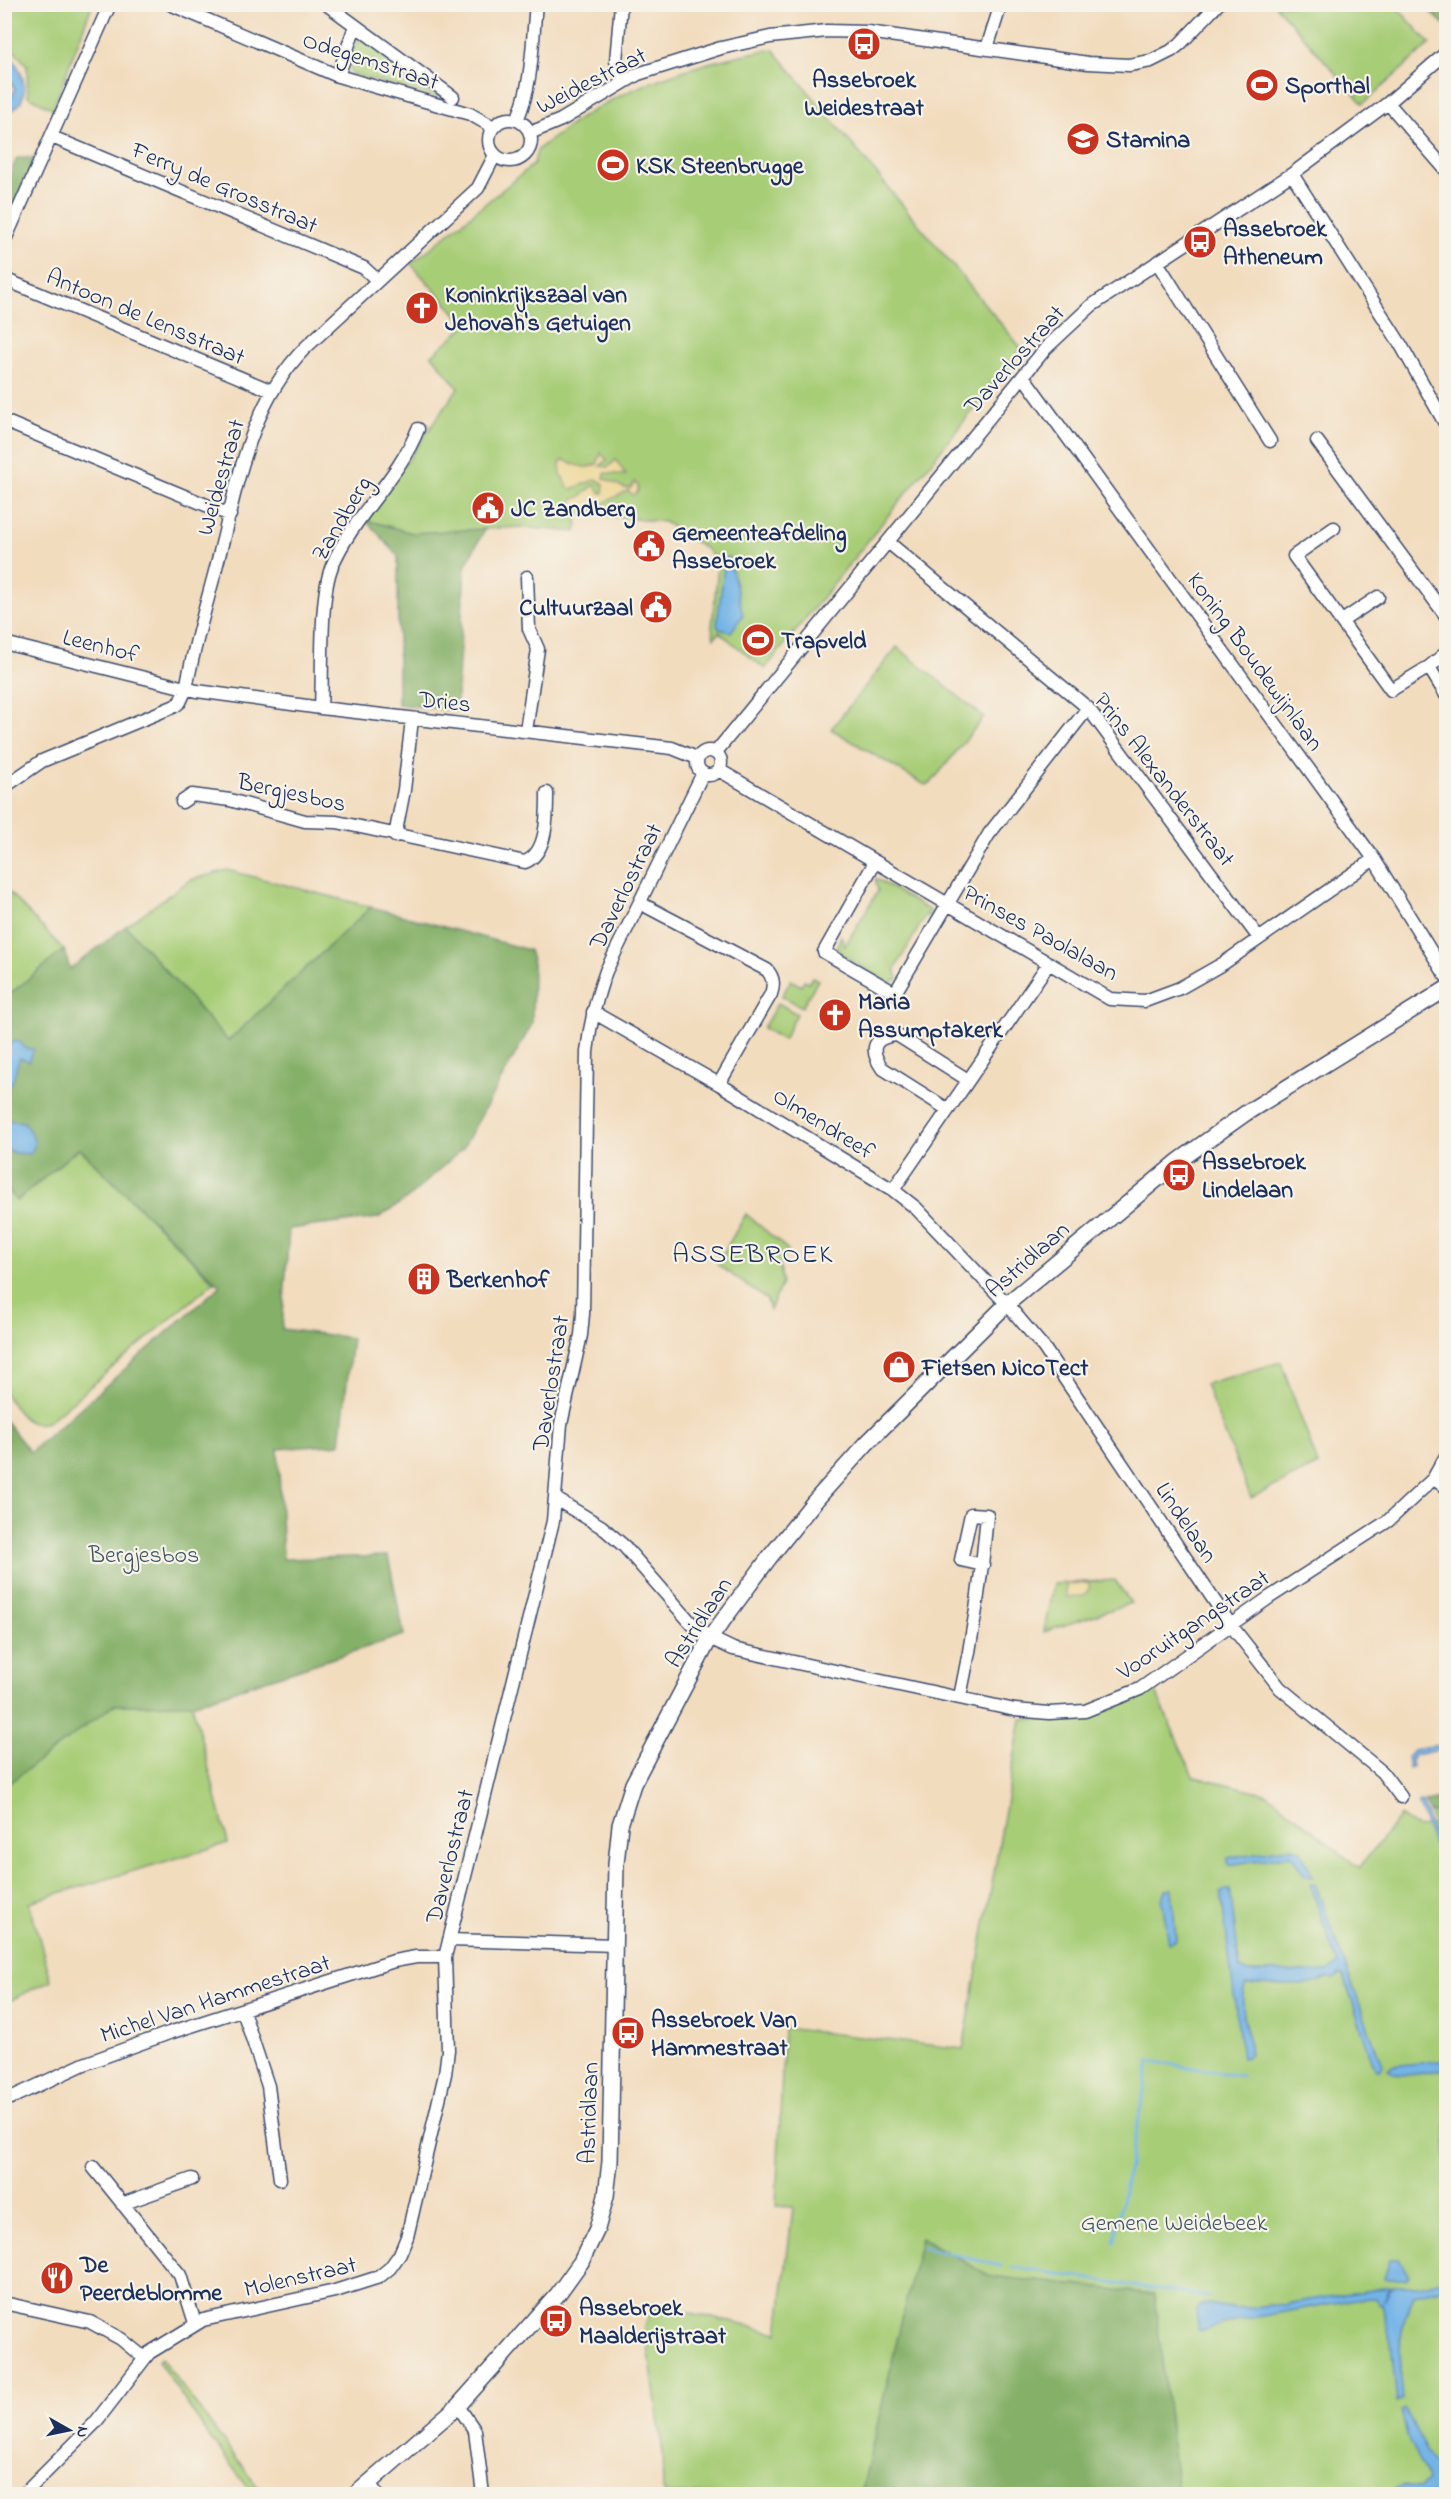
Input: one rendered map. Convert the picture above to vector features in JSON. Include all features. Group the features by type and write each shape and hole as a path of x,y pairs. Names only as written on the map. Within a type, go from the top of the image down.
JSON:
{"main road":[{"name":"Astridlaan","path":"356,2494 373,2489 458,2406 558,2294 581,2262 597,2229 606,2196 610,2162 616,1864 620,1825 633,1784 710,1638 814,1502 867,1443 1007,1304 1180,1160 1227,1126 1446,989"}],"street":[{"path":"4,242 110,4"},
{"name":"Odegemstraat","path":"170,4 338,76 470,114 493,127"},
{"path":"326,4 453,97"},
{"path":"517,120 525,104 528,87 536,4"},
{"path":"621,4 616,61 624,81"},
{"path":"987,48 1000,4"},
{"name":"Weidestraat","path":"530,134 561,120 638,74 721,48 801,32 868,32 1088,63 1129,65 1150,61 1171,51 1218,4"},
{"path":"338,76 355,26"},
{"name":"Daverlostraat","path":"716,752 1046,348 1069,324 1091,306 1156,262 1292,174 1388,103 1446,52"},
{"path":"1388,103 1446,170"},
{"path":"510,119 517,120 526,127 530,134 529,150 522,159 510,162 495,155 489,144 490,134 493,127 500,122 510,119"},
{"name":"Ferry de Grosstraat","path":"52,137 364,268 377,280"},
{"name":"Weidestraat","path":"4,787 42,761 180,702 186,689 249,440 272,392 292,362 377,280 478,188 495,155"},
{"path":"1292,174 1403,348 1446,425"},
{"path":"1156,262 1270,441"},
{"name":"Antoon de Lensstraat","path":"4,279 272,392"},
{"name":"Koning Boudewijnlaan","path":"1023,376 1374,859 1446,976"},
{"path":"4,421 230,515"},
{"name":"Zandberg","path":"321,708 326,594 332,566 410,449 418,429"},
{"path":"1317,441 1446,616"},
{"path":"1334,528 1294,556 1391,690 1429,667 1446,653"},
{"name":"Prins Alexanderstraat","path":"888,542 1088,708 1260,938"},
{"path":"526,731 538,649 529,630 527,577"},
{"path":"1342,621 1378,597"},
{"name":"Leenhof","path":"4,643 186,689"},
{"path":"1429,667 1446,695"},
{"name":"Dries","path":"186,689 321,708 672,748 697,758"},
{"path":"875,862 824,952 895,993 988,834 1088,708"},
{"path":"395,836 404,790 412,719"},
{"path":"703,751 716,752 721,759 719,770 711,775 703,773 697,766 697,758 703,751"},
{"name":"Prinses Paolalaan","path":"719,770 1110,999 1145,1000 1180,988 1224,963 1374,859"},
{"name":"Daverlostraat","path":"449,1940 553,1521 561,1424 581,1335 583,1314 587,1052 594,1012 606,971 703,773"},
{"name":"Bergjesbos","path":"182,802 192,795 230,800 305,821 337,822 525,862 537,854 541,845 547,814 547,793"},
{"path":"640,903 771,974 774,981 771,994 719,1084"},
{"path":"893,1190 1048,963"},
{"name":"Olmendreef","path":"594,1012 719,1084 893,1190 916,1208 1007,1304"},
{"path":"947,1109 882,1068 875,1058 874,1049 877,1041 886,1036 897,1035 968,1080"},
{"name":"Lindelaan","path":"1007,1304 1044,1348 1230,1624 1280,1688 1382,1773 1401,1797"},
{"name":"Vooruitgangstraat","path":"556,1499 602,1527 624,1546 692,1624 710,1638 745,1653 1028,1712 1049,1713 1085,1711 1140,1689 1230,1624 1388,1521 1433,1479 1446,1456"},
{"path":"1433,1479 1446,1487"},
{"path":"960,1697 983,1565"},
{"path":"449,1940 615,1945"},
{"name":"Molenstraat","path":"24,2494 95,2423 144,2358 195,2323 365,2283 379,2277 390,2268 400,2254 407,2237 445,2074 448,2050 445,1957 449,1940"},
{"name":"Michel Van Hammestraat","path":"4,2101 84,2064 169,2033 394,1961 416,1957 445,1957"},
{"path":"243,2011 268,2086 280,2179"},
{"path":"93,2168 180,2275 195,2323"},
{"path":"122,2204 192,2179"},
{"path":"4,2303 90,2322 121,2339 144,2358"},
{"path":"458,2406 476,2432 483,2494"}],"green space":[{"path":"5,4 92,5 53,109 28,96 27,65 5,41"},
{"path":"1275,5 1395,5 1430,44 1363,104"},
{"path":"1423,5 1446,5 1446,26"},
{"path":"362,39 368,40 443,99 351,74 349,64 356,42"},
{"path":"773,49 1022,349 765,669 719,632 714,638 712,627 719,556 715,559 706,549 665,522 578,513 576,532 521,527 412,533 366,520 458,388 432,355 466,325 411,264 534,164 537,151 543,146 608,102 661,78 689,69"},
{"path":"17,158 34,158 5,226 5,187"},
{"path":"366,520 412,533 485,529 465,567 456,711 398,704 398,556"},
{"path":"897,647 984,717 931,783 925,785 831,729"},
{"path":"227,870 371,907 228,1041 126,926 190,880"},
{"path":"875,878 935,914 931,922 927,913 895,969 898,979 889,983 836,949 841,936 845,946 878,891"},
{"path":"5,888 64,950 5,998"},
{"name":"Bergjesbos","path":"371,907 529,950 533,963 532,1024 463,1148 408,1198 378,1218 289,1229 282,1329 352,1338 340,1444 278,1449 283,1559 388,1556 404,1635 192,1704 114,1705 5,1786 4,1419 30,1452 220,1286 79,1148 16,1201 5,1184 5,998 64,950 70,969 126,926 228,1041"},
{"path":"812,977 818,980 802,1007 782,996 791,980 801,986 804,980 809,982"},
{"path":"778,1003 797,1014 783,1040 763,1028"},
{"path":"79,1148 214,1282 48,1422 33,1423 22,1417 5,1394 4,1184 17,1201"},
{"path":"746,1214 788,1250 780,1264 782,1283 770,1310 767,1300 717,1264"},
{"path":"1281,1362 1318,1465 1251,1498 1205,1384"},
{"path":"1115,1580 1131,1603 1044,1632 1053,1584"},
{"name":"Gemene Weidebeek","path":"1153,1685 1193,1776 1268,1794 1359,1868 1400,1816 1418,1828 1434,1824 1429,1812 1446,1814 1446,2494 665,2494 663,2491 662,2446 647,2338 644,2332 651,2304 778,2333 793,2207 776,2206 784,2028 963,2049 1021,1719 1082,1717 1106,1711"},
{"path":"192,1704 228,1843 29,1902 51,1980 5,2003 4,1786 114,1705"},
{"path":"1446,1798 1446,1814 1429,1812 1425,1802"},
{"path":"921,2238 990,2276 1154,2294 1178,2494 861,2494"},
{"path":"161,2358 263,2494 253,2494 211,2439 158,2361"}],"sand":[{"path":"601,453 607,460 600,466 608,467 616,460 626,475 605,473 604,478 624,488 631,488 635,482 638,492 632,495 628,490 595,509 571,506 573,499 580,497 593,486 603,493 604,484 596,479 570,490 561,475 560,463 563,460 589,467 597,464"},
{"path":"1089,1583 1089,1589 1083,1596 1066,1597 1066,1584"}],"water":[{"path":"5,49 18,67 24,89 20,103 5,116 5,106 15,90 5,71"},
{"path":"729,557 743,615 731,632 719,629 717,625 725,558"},
{"path":"20,1042 26,1049 34,1049 29,1061 20,1058 13,1080 5,1090 5,1044"},
{"path":"5,1120 24,1122 35,1145 30,1154 14,1153 5,1148"},
{"path":"1446,1744 1446,1749 1414,1755 1411,1760 1412,1767 1409,1768 1407,1757 1413,1750"},
{"path":"1422,1802 1446,1872 1446,1880 1418,1803"},
{"path":"1292,1847 1301,1851 1313,1877 1305,1876 1291,1855 1228,1865 1228,1858"},
{"path":"1310,1884 1315,1884 1382,2065 1380,2069 1376,2069 1372,2061 1344,1976 1340,1974 1336,1979 1327,1978 1311,1984 1246,1985 1243,2008 1250,2053 1247,2057 1242,2058 1221,1892 1230,1889 1240,1969 1247,1972 1327,1972 1338,1964"},
{"path":"1172,1889 1176,1940 1169,1944 1162,1900 1165,1890"},
{"path":"1446,2060 1446,2069 1424,2073 1407,2075 1393,2073 1388,2069 1393,2066"},
{"path":"1390,2259 1398,2259 1409,2276 1406,2279 1384,2279"},
{"path":"1446,2279 1446,2288 1415,2295 1409,2307 1400,2346 1403,2399 1397,2402 1391,2344 1382,2303 1379,2304 1375,2298 1356,2299 1229,2322 1203,2331 1197,2330 1197,2310 1208,2304 1235,2309 1270,2305 1286,2306 1291,2303 1390,2287 1384,2300 1390,2289 1395,2286 1419,2286"},
{"path":"1404,2409 1426,2451 1437,2467 1446,2472 1446,2494 1362,2494 1387,2493 1404,2486 1419,2488 1427,2481 1424,2470 1409,2443 1401,2410"}],"waterway":[{"path":"1114,2242 1150,2061 1241,2076"},
{"path":"921,2247 1001,2266"},
{"path":"1012,2267 1208,2297"}],"place":[{"name":"Assebroek Weidestraat","path":"864,44"},
{"name":"Sporthal","path":"1262,85"},
{"name":"Stamina","path":"1083,139"},
{"name":"KSK Steenbrugge","path":"613,165"},
{"name":"Assebroek Atheneum","path":"1200,242"},
{"name":"Koninkrijkszaal van Jehovah's Getuigen","path":"422,308"},
{"name":"JC Zandberg","path":"488,508"},
{"name":"Gemeenteafdeling Assebroek","path":"649,546"},
{"name":"Cultuurzaal","path":"656,607"},
{"name":"Trapveld","path":"758,640"},
{"name":"Maria Assumptakerk","path":"835,1015"},
{"name":"Assebroek Lindelaan","path":"1179,1175"},
{"name":"Berkenhof","path":"424,1279"},
{"name":"Fietsen NicoTect","path":"899,1367"},
{"name":"Assebroek Van Hammestraat","path":"628,2033"},
{"name":"De Peerdeblomme","path":"57,2278"},
{"name":"Assebroek Maalderijstraat","path":"556,2321"}],"district":[{"name":"ASSEBROEK","path":"753,1253"}]}
